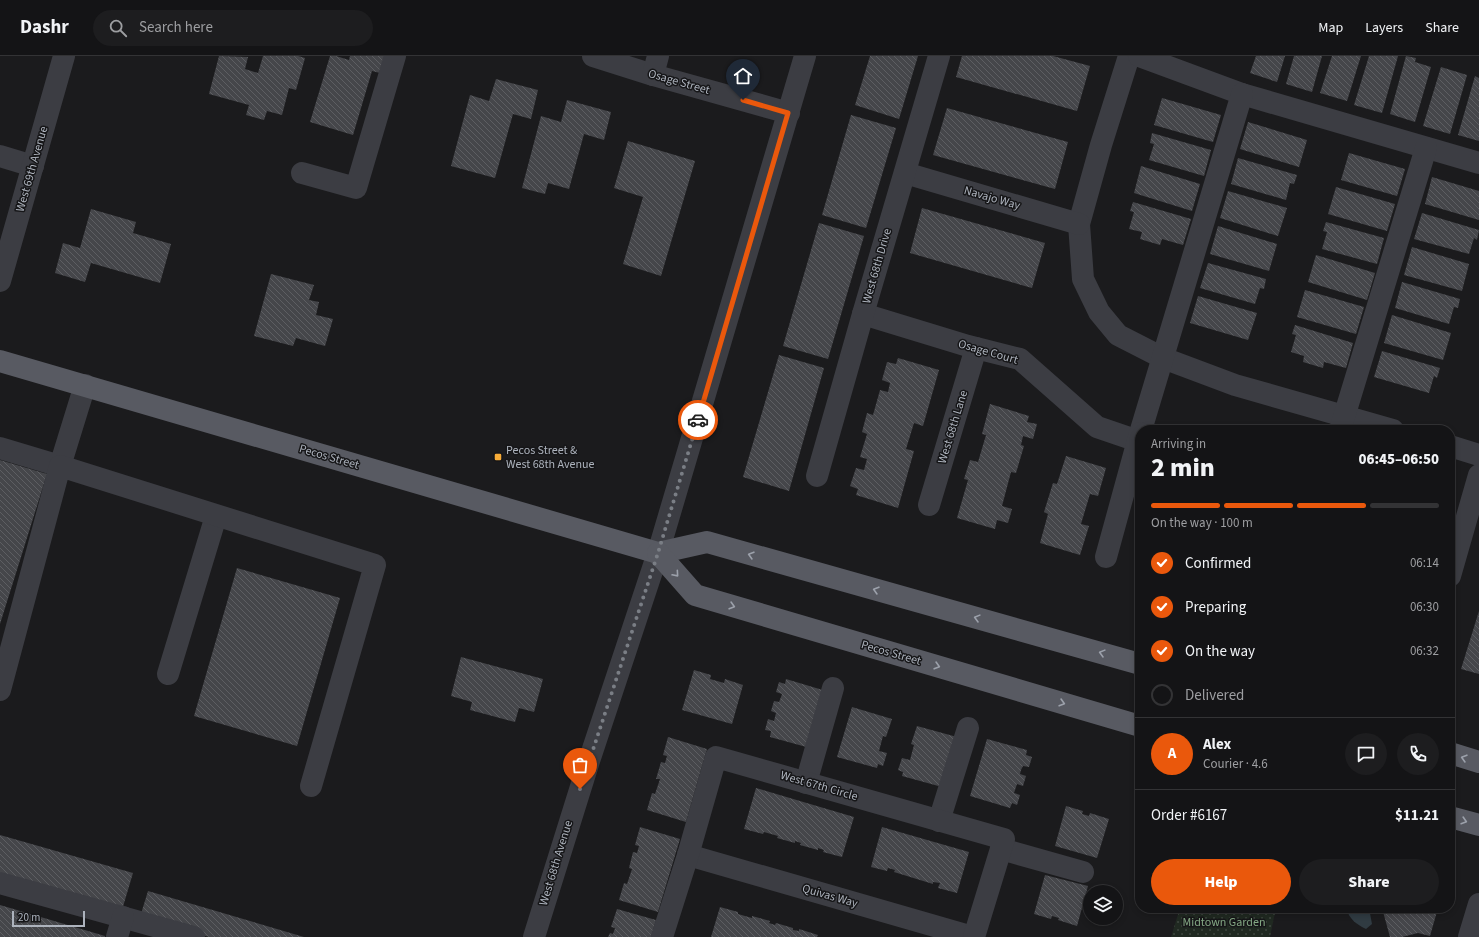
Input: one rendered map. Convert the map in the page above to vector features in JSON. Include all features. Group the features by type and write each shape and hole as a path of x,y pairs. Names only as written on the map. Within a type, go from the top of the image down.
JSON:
{"main road":[{"name":"Pecos Street","path":"0,361 658,553 707,542 1135,663"},
{"name":"Pecos Street","path":"658,553 695,595 1135,725"},
{"path":"1455,755 1479,762"},
{"path":"1455,819 1479,826"}],"street":[{"name":"West 69th Avenue","path":"0,281 64,56"},
{"path":"302,173 356,188 395,56"},
{"name":"Osage Street","path":"593,56 655,65 788,113"},
{"name":"West 68th Avenue","path":"534,937 589,761 658,553 805,56"},
{"name":"West 68th Drive","path":"817,476 939,56"},
{"path":"1129,56 1078,224 1082,279 1099,312 1118,335 1163,358 1343,423 1357,425"},
{"path":"1139,56 1242,94 1479,163"},
{"path":"1143,425 1242,94"},
{"path":"1343,423 1426,148"},
{"path":"0,156 33,166"},
{"name":"Navajo Way","path":"905,173 1078,224"},
{"name":"Osage Court","path":"863,314 976,348 1020,359 1097,427 1135,434"},
{"name":"West 68th Lane","path":"930,505 976,348"},
{"path":"0,690 60,466 85,385"},
{"path":"0,448 375,565 311,786"},
{"path":"1455,448 1479,455"},
{"path":"1106,557 1135,453"},
{"path":"1455,559 1479,475"},
{"path":"168,674 216,516"},
{"path":"806,783 833,688"},
{"path":"939,820 968,728"},
{"name":"West 67th Circle","path":"662,937 688,855 716,757 1004,839 1001,849"},
{"path":"974,937 1001,849 1083,872"},
{"name":"Quivas Way","path":"688,855 974,937"},
{"path":"0,883 120,927 194,937"},
{"path":"1469,937 1479,904"}],"green space":[{"name":"Midtown Garden","path":"1178,913 1275,913 1270,937 1171,937"}],"shaded area":[{"path":"1348,913 1370,913 1372,924 1366,929 1351,919"}],"building":[{"path":"219,56 248,57 245,69 258,73 263,56 298,56 305,58 296,90 289,88 282,115 267,111 264,120 246,115 249,105 209,94"},
{"path":"330,56 336,56 349,60 350,56 389,56 384,74 372,71 353,135 310,122"},
{"path":"870,56 918,56 899,119 855,105"},
{"path":"962,56 1053,56 1090,66 1077,111 956,77"},
{"path":"1256,56 1285,56 1277,82 1250,73"},
{"path":"1294,56 1322,56 1312,92 1286,84"},
{"path":"1332,56 1361,56 1347,101 1320,93"},
{"path":"1369,56 1398,56 1382,113 1354,105"},
{"path":"1406,56 1416,58 1415,62 1431,67 1415,122 1390,114"},
{"path":"1441,67 1467,75 1450,134 1423,126"},
{"path":"1475,76 1479,78 1479,141 1458,135"},
{"path":"496,79 538,90 531,119 513,114 495,178 451,166 470,95 489,101"},
{"path":"1162,98 1221,115 1213,142 1154,125"},
{"path":"567,100 611,112 604,140 584,134 569,189 548,183 545,194 522,188 541,116 561,122"},
{"path":"947,108 1068,142 1055,189 933,155"},
{"path":"851,115 896,128 866,228 822,215"},
{"path":"1248,122 1307,140 1299,167 1240,149"},
{"path":"1152,133 1211,150 1204,176 1149,160 1154,144 1150,143"},
{"path":"628,141 695,161 661,276 623,264 643,197 614,188"},
{"path":"1349,153 1405,169 1397,196 1341,180"},
{"path":"1238,158 1297,175 1294,184 1290,183 1286,200 1231,184"},
{"path":"1141,166 1200,184 1192,211 1134,193"},
{"path":"1432,177 1479,191 1479,220 1425,204"},
{"path":"1336,187 1395,204 1387,231 1328,214"},
{"path":"1228,191 1287,208 1278,236 1220,218"},
{"path":"1133,202 1191,219 1183,245 1162,239 1160,245 1140,239 1142,232 1129,229 1134,212 1130,211"},
{"path":"922,208 1045,243 1032,288 910,253"},
{"path":"91,209 136,222 133,233 171,244 160,283 91,263 85,282 55,273 63,243 80,248"},
{"path":"1422,213 1479,230 1477,240 1474,238 1469,254 1414,239"},
{"path":"1326,222 1384,238 1377,264 1322,249 1327,232 1323,231"},
{"path":"819,223 864,236 828,359 783,346"},
{"path":"1218,226 1277,244 1269,271 1210,254"},
{"path":"1412,247 1469,264 1462,291 1404,275"},
{"path":"1316,255 1375,273 1367,300 1308,282"},
{"path":"1208,263 1266,279 1264,289 1260,288 1255,304 1200,288"},
{"path":"271,274 314,285 309,300 319,302 316,315 333,319 325,346 296,338 293,346 254,336"},
{"path":"1402,282 1460,299 1458,308 1454,307 1449,324 1395,308"},
{"path":"1305,290 1364,307 1356,334 1297,317"},
{"path":"1198,296 1257,313 1248,340 1190,323"},
{"path":"1392,315 1451,333 1443,360 1384,343"},
{"path":"1295,325 1353,343 1346,368 1324,362 1323,368 1303,362 1304,356 1291,352 1296,335 1292,334"},
{"path":"1382,351 1440,368 1437,378 1434,376 1429,393 1374,377"},
{"path":"779,355 824,368 789,491 743,477"},
{"path":"898,358 939,370 923,426 914,423 906,449 914,451 898,508 856,495 858,489 850,486 856,468 864,470 867,459 860,457 867,434 862,432 867,413 873,415 880,390 888,392 890,383 882,380 887,362 896,364"},
{"path":"990,404 1029,416 1027,422 1037,424 1033,439 1023,436 1021,445 1024,446 1016,473 1011,472 1002,506 1012,509 1008,523 997,520 995,529 957,518 968,480 964,479 970,460 978,462 986,435 982,434"},
{"path":"1066,456 1106,468 1098,496 1090,494 1081,524 1089,526 1080,555 1040,543 1048,514 1044,512 1053,483 1057,484"},
{"path":"0,460 47,474 0,624"},
{"path":"237,568 340,598 297,746 194,716"},
{"path":"1479,611 1479,674 1461,669"},
{"path":"461,657 543,679 534,712 519,708 515,722 470,710 472,702 451,696"},
{"path":"694,670 711,675 710,679 724,683 725,679 743,685 732,724 682,710"},
{"path":"786,679 826,691 810,748 770,737 771,731 765,730 768,719 774,721 776,713 771,711 774,701 779,702 782,694 776,692 779,682 785,684"},
{"path":"852,707 892,719 886,737 883,736 879,751 887,753 883,766 878,764 877,768 837,757"},
{"path":"917,726 957,737 942,787 902,776 903,772 898,770 902,758 910,760 914,745 911,744"},
{"path":"668,737 707,749 686,822 647,810 652,793 655,794 660,779 656,779 661,762 665,763 667,756 663,755"},
{"path":"987,739 1027,750 1026,755 1032,757 1029,767 1023,766 1021,770 1020,774 1026,776 1023,786 1017,784 1014,793 1020,795 1017,805 1012,803 1010,808 970,796"},
{"path":"756,788 854,817 842,857 823,852 824,850 818,848 818,850 800,845 801,843 795,841 795,843 777,838 778,836 764,832 763,834 744,829"},
{"path":"1066,806 1083,811 1082,814 1089,816 1090,813 1109,819 1097,858 1055,846"},
{"path":"640,827 680,839 658,912 619,900 624,883 627,884 632,869 629,868 633,852 637,853 639,846 635,845"},
{"path":"882,827 969,852 957,893 938,888 940,883 933,882 933,884 894,872 895,870 888,868 887,871 871,867"},
{"path":"0,835 133,873 122,910 0,875"},
{"path":"1045,875 1084,885 1083,904 1077,926 1058,920 1059,918 1052,916 1051,919 1034,914"},
{"path":"148,891 304,937 209,937 140,917"},
{"path":"0,905 105,936 105,937 0,937"},
{"path":"720,907 752,918 752,916 770,921 769,923 775,925 776,923 793,928 793,930 799,931 799,929 818,935 817,937 711,937"},
{"path":"617,909 656,920 651,937 608,937 610,933 613,934 615,928 611,927"},
{"path":"1383,913 1437,913 1430,936 1418,933 1402,937 1390,937"}],"way so far":[{"path":"580,789 658,553 698,420"}],"place":[{"name":"Pecos Street & West 68th Avenue","path":"498,457"}],"route":[{"path":"698,420 788,113 743,100"}]}
